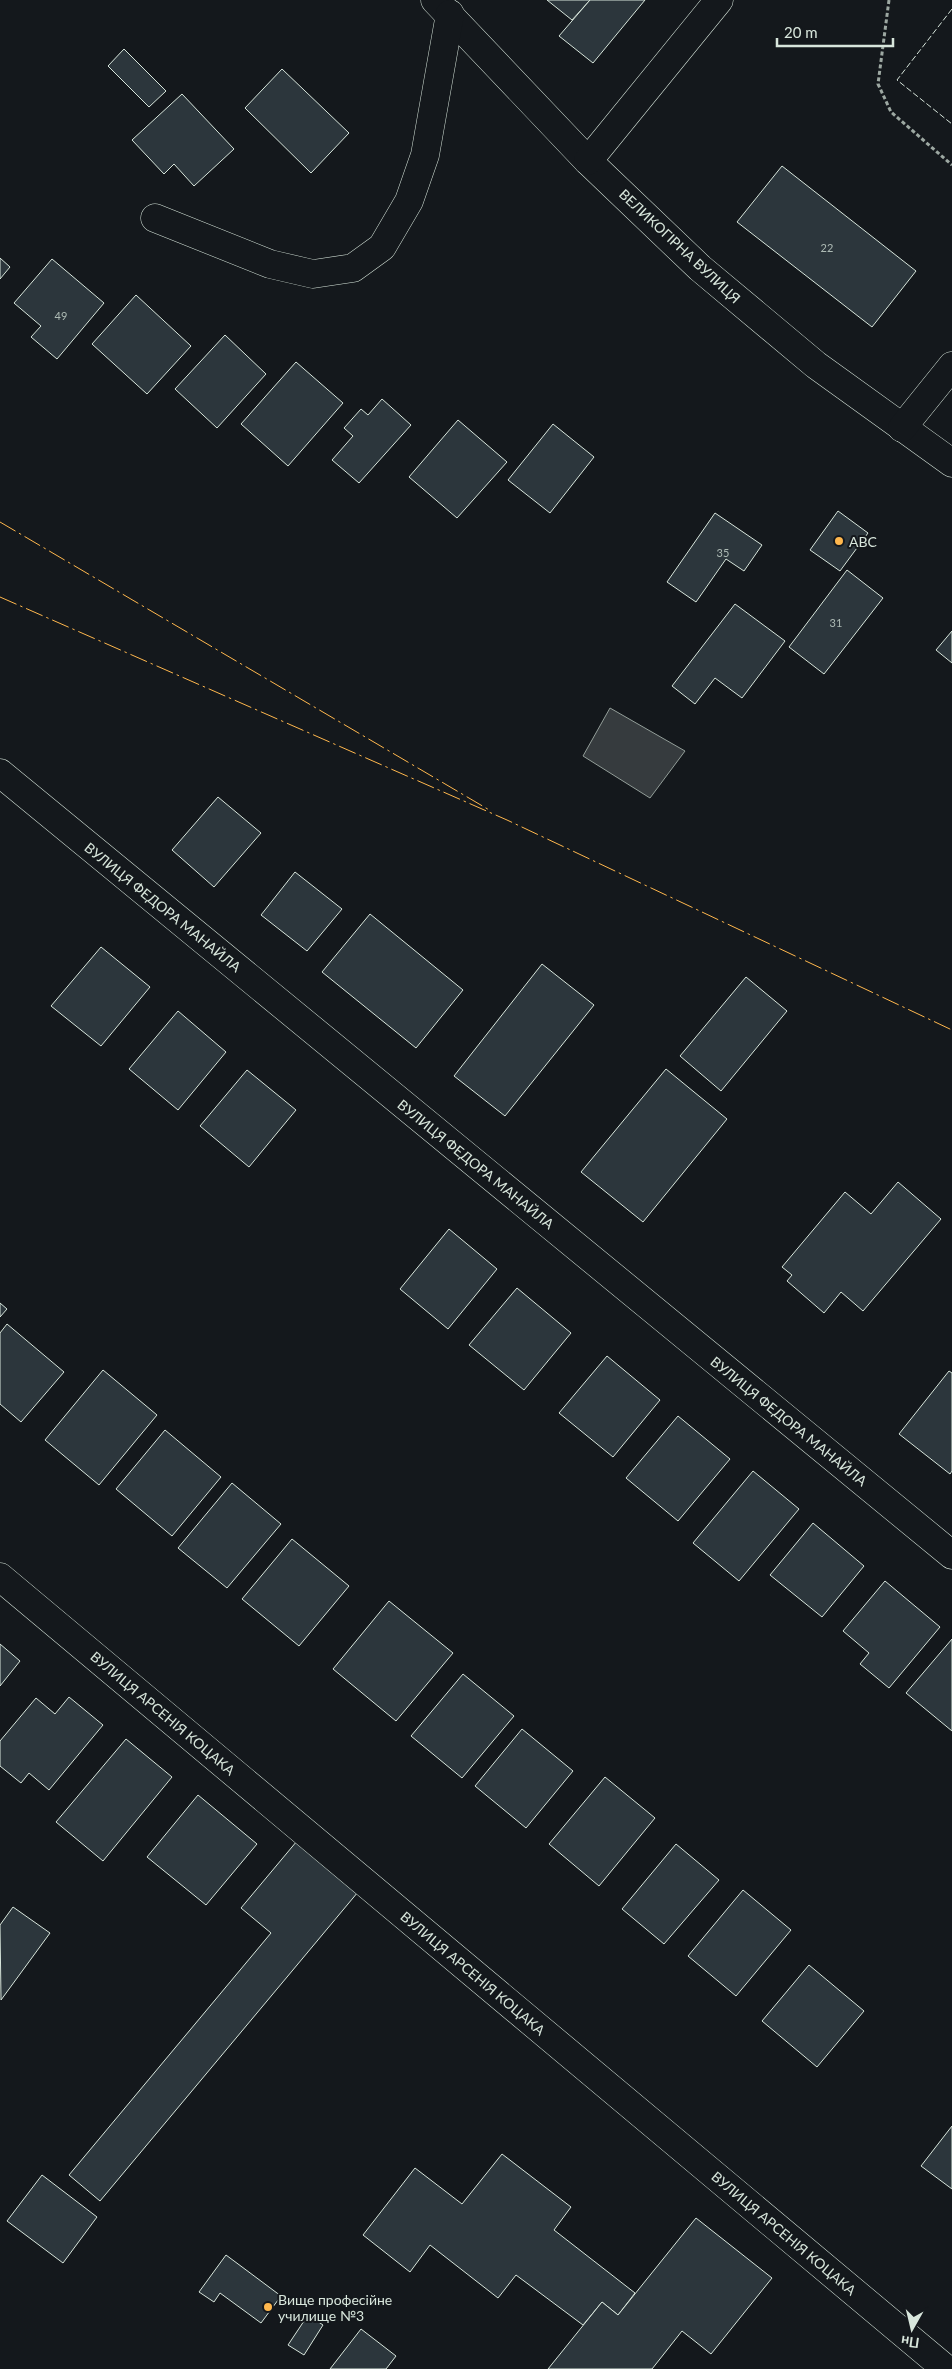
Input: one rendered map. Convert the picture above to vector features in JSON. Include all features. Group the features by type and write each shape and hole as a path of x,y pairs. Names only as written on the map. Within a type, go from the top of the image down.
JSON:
{"street":[{"path":"588,160 719,0"},
{"path":"155,218 270,264 313,274 352,268 382,247 409,201 425,154 442,7"},
{"name":"ВЕЛИКОГІРНА ВУЛИЦЯ","path":"442,7 588,160 707,274 816,366 952,463"},
{"path":"902,428 952,366"},
{"name":"ВУЛИЦЯ ФЕДОРА МАНАЙЛА","path":"0,773 952,1555"},
{"name":"ВУЛИЦЯ АРСЕНІЯ КОЦАКА","path":"0,1577 946,2369"}],"path":[{"path":"889,0 878,84 892,112 952,165"}],"shaded area":[{"path":"610,708 685,751 650,798 583,756"}],"building":[{"path":"547,0 590,0 572,20"},
{"path":"590,0 645,0 593,63 559,36"},
{"path":"124,49 166,91 149,107 108,66"},
{"path":"282,69 349,133 311,173 245,108"},
{"path":"182,94 234,149 194,186 174,164 164,174 132,140"},
{"path":"782,166 916,271 872,327 737,222"},
{"path":"0,258 10,267 0,279"},
{"path":"52,259 104,303 57,359 31,337 41,326 14,303"},
{"path":"136,295 191,346 147,394 92,344"},
{"path":"225,335 266,374 217,428 175,389"},
{"path":"296,362 343,403 288,466 241,424"},
{"path":"382,399 411,425 359,483 332,460 353,436 344,428 361,409 368,415"},
{"path":"458,420 507,462 457,518 409,477"},
{"path":"553,424 594,457 550,513 508,480"},
{"name":"АВС","path":"838,511 868,533 840,571 810,550"},
{"path":"715,513 762,545 744,571 726,559 696,602 667,582"},
{"path":"847,570 883,598 824,674 789,647"},
{"path":"735,604 785,641 742,698 715,678 695,704 672,686"},
{"path":"952,631 952,663 936,650"},
{"path":"218,797 261,833 214,887 172,850"},
{"path":"295,872 342,909 307,951 261,915"},
{"path":"370,914 463,990 416,1048 322,972"},
{"path":"101,947 150,987 101,1046 51,1006"},
{"path":"542,964 594,1005 505,1116 454,1076"},
{"path":"746,977 787,1011 721,1091 680,1056"},
{"path":"178,1011 226,1052 178,1110 129,1069"},
{"path":"666,1069 727,1119 643,1222 581,1172"},
{"path":"247,1070 296,1110 249,1167 200,1126"},
{"path":"898,1182 941,1219 863,1311 841,1292 824,1313 787,1281 792,1275 782,1267 845,1192 871,1214"},
{"path":"449,1229 497,1269 448,1329 400,1289"},
{"path":"517,1288 571,1333 524,1390 469,1345"},
{"path":"0,1303 7,1309 0,1317"},
{"path":"7,1324 64,1372 21,1422 0,1404 0,1333"},
{"path":"607,1356 660,1400 613,1457 559,1413"},
{"path":"103,1370 157,1415 99,1485 45,1440"},
{"path":"949,1371 952,1373 952,1471 950,1474 899,1434"},
{"path":"678,1416 730,1459 678,1521 626,1478"},
{"path":"165,1430 221,1477 172,1536 116,1489"},
{"path":"753,1471 799,1509 739,1581 693,1543"},
{"path":"232,1483 281,1524 227,1588 178,1548"},
{"path":"813,1523 864,1566 822,1617 770,1575"},
{"path":"292,1539 349,1586 299,1646 242,1599"},
{"path":"885,1581 940,1627 889,1688 860,1664 869,1653 843,1631"},
{"path":"389,1601 453,1653 396,1721 333,1669"},
{"path":"952,1639 952,1731 906,1693"},
{"path":"0,1644 20,1661 0,1686"},
{"path":"463,1674 514,1716 462,1778 411,1736"},
{"path":"69,1697 103,1725 49,1790 29,1773 21,1783 0,1766 0,1741 36,1698 55,1714"},
{"path":"522,1729 573,1771 526,1828 475,1786"},
{"path":"126,1739 172,1777 103,1861 56,1822"},
{"path":"605,1777 655,1818 599,1886 549,1844"},
{"path":"198,1795 257,1844 206,1905 147,1857"},
{"path":"297,1841 358,1892 100,2201 69,2175 271,1933 241,1908"},
{"path":"676,1844 719,1880 664,1944 622,1909"},
{"path":"743,1890 791,1930 736,1996 688,1956"},
{"path":"13,1907 50,1933 1,2000 0,1925"},
{"path":"809,1965 864,2011 817,2067 762,2021"},
{"path":"952,2126 952,2189 921,2166"},
{"path":"502,2154 571,2207 554,2230 635,2293 618,2315 602,2302 583,2325 516,2275 498,2298 430,2245 410,2272 363,2235 415,2168 462,2204"},
{"path":"42,2175 97,2217 63,2263 7,2221"},
{"path":"696,2218 772,2278 711,2354 682,2331 652,2369 548,2369 602,2302 618,2315"},
{"path":"226,2255 281,2296 261,2323 220,2293 214,2302 199,2292"},
{"path":"308,2315 323,2325 304,2355 288,2345"},
{"path":"361,2329 396,2356 386,2369 330,2369"}],"fence":[{"path":"952,9 897,80 952,124"}],"power":[{"path":"0,522 491,811"},
{"path":"0,597 507,820 952,1030"}],"place":[{"name":"АВС","path":"839,541"},
{"name":"Вище професійне училище №3","path":"268,2307"}]}
